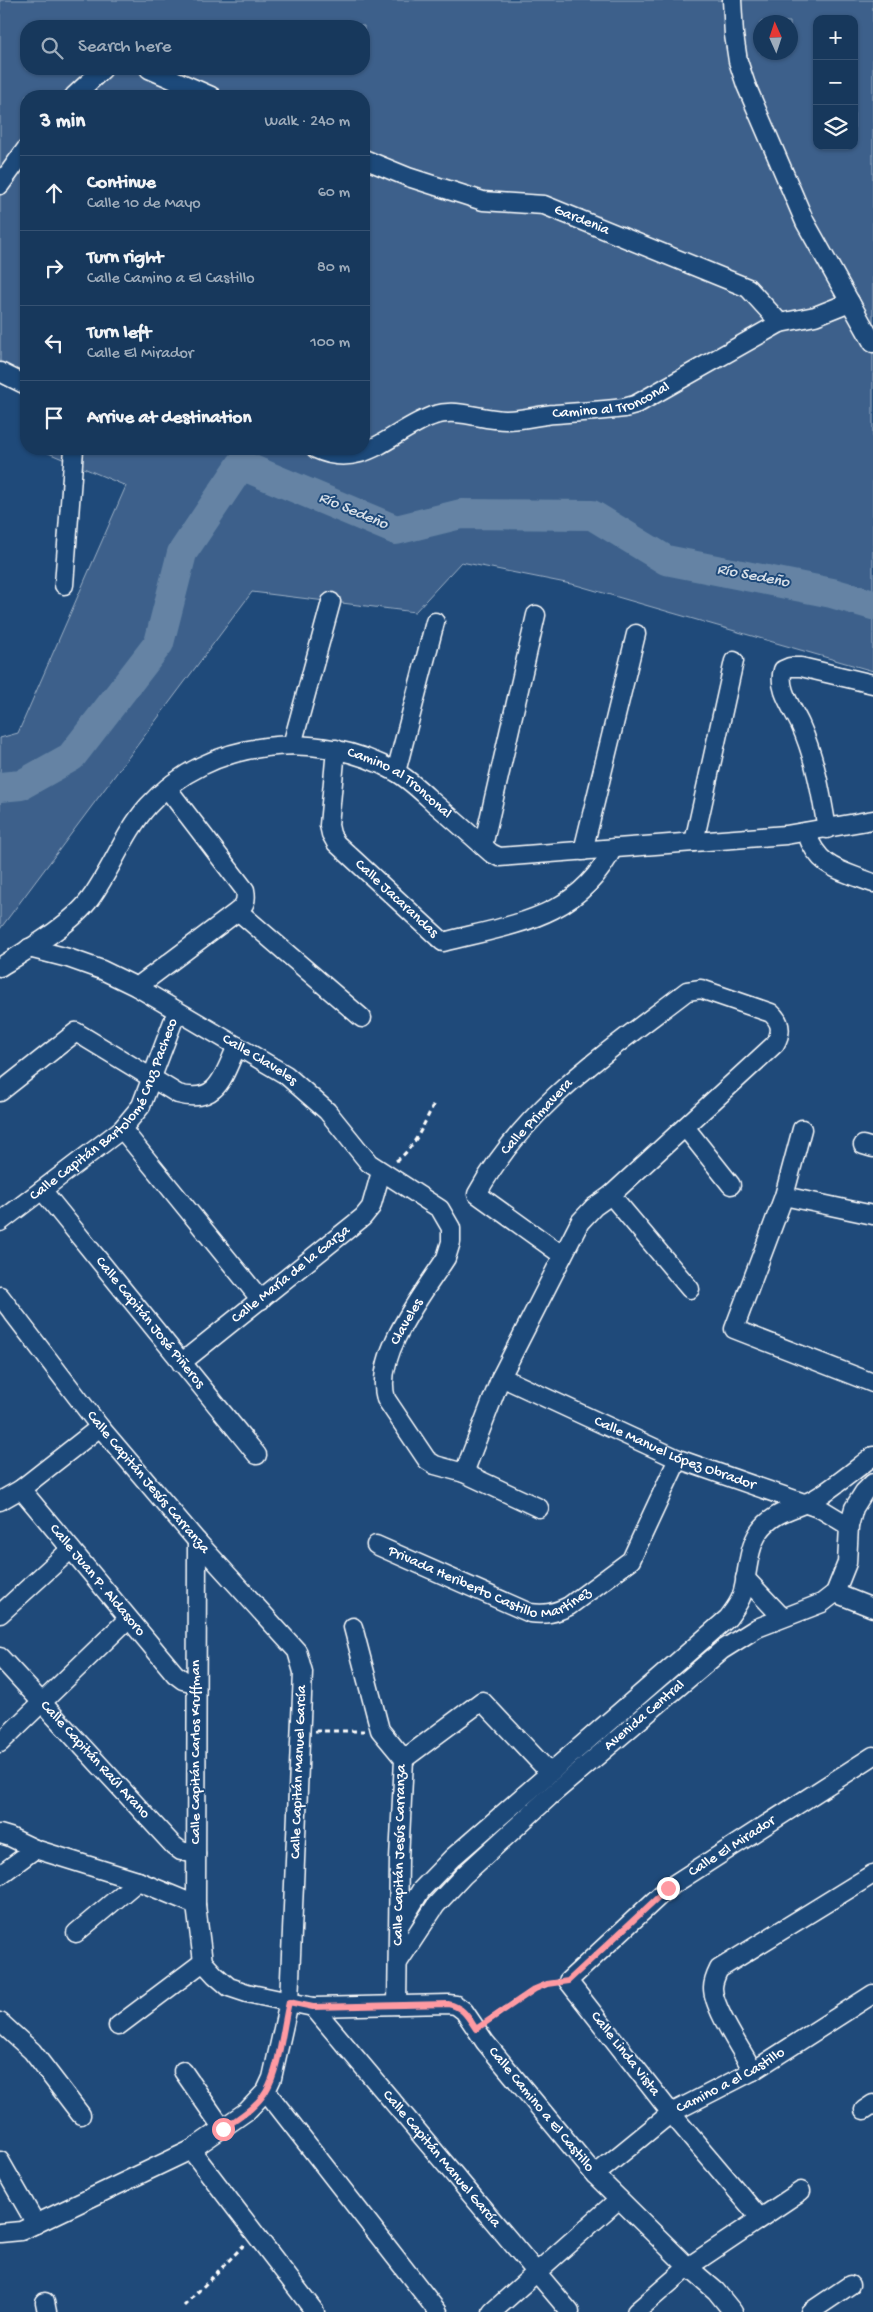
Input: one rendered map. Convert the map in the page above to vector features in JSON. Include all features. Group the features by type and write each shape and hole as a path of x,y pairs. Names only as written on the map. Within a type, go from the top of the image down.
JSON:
{"street":[{"path":"732,0 738,61 746,85 805,222 873,343"},
{"path":"80,90 97,75"},
{"path":"163,75 197,90"},
{"path":"0,185 20,157"},
{"name":"Gardenia","path":"370,161 408,177 484,201 544,205 748,288 780,323"},
{"name":"Camino al Tronconal","path":"370,450 380,446 421,420 453,412 503,420 516,420 553,414 624,408 635,405 780,323 815,316 850,302"},
{"path":"0,372 20,382"},
{"path":"64,585 74,455"},
{"path":"292,745 331,602"},
{"path":"483,846 536,615"},
{"path":"396,772 435,622"},
{"path":"583,851 636,634"},
{"path":"694,842 734,661"},
{"path":"827,829 818,775 801,726 782,686 780,678 782,670 790,667 802,667 873,684"},
{"name":"Camino al Tronconal","path":"0,967 77,913 89,901 140,816 167,788 197,767 215,758 235,753 292,745 336,749 363,757 396,772 416,787 483,846 499,857 806,832 873,820"},
{"name":"Calle Jacarandas","path":"336,749 329,825 331,834 336,843 443,942 525,921 554,910 574,898 591,884 604,867 613,848"},
{"path":"137,987 242,905 244,890 167,788"},
{"path":"806,832 812,848 819,858 832,866 873,883"},
{"path":"242,905 362,1018"},
{"name":"Calle Claveles","path":"29,948 68,958 102,970 137,987 286,1075 327,1111 358,1152 381,1172 436,1206 446,1217 451,1228"},
{"name":"Calle Primavera","path":"562,1254 477,1194 502,1153 570,1080 686,991 693,989 701,990 771,1013 778,1020 781,1027 780,1035 775,1044 685,1127"},
{"name":"Calle Capitán Bartolomé Cruz Pacheco","path":"0,1222 122,1129 141,1106 177,1010"},
{"path":"0,1092 76,1032 178,1094 190,1097 200,1097 210,1093 218,1086 237,1046"},
{"path":"464,1473 501,1377 562,1254 580,1222 594,1207 611,1196 685,1127 731,1185"},
{"path":"122,1129 261,1300"},
{"path":"802,1129 784,1196 734,1329 873,1382"},
{"name":"Calle María de la Garza","path":"181,1363 364,1217 371,1207 381,1172"},
{"name":"Calle Capitán José Piñeros","path":"42,1190 257,1455"},
{"path":"611,1196 690,1289"},
{"path":"784,1196 873,1215"},
{"name":"Claveles","path":"451,1228 451,1242 446,1258 393,1342 383,1390 386,1399 427,1460 435,1465 464,1473 539,1508"},
{"name":"Calle Capitán Jesús Carranza","path":"0,1296 100,1427 197,1541 297,1651 301,1661"},
{"name":"Calle Manuel López Obrador","path":"501,1377 678,1459 805,1504 833,1515 849,1526"},
{"path":"0,1501 21,1489 100,1427"},
{"name":"Avenida Central","path":"399,1926 415,1898 435,1874 549,1772 728,1618 742,1595 750,1554 758,1534 771,1519 820,1496 873,1456"},
{"name":"Privada Heriberto Castillo Martínez","path":"376,1546 530,1613 545,1615 557,1612 569,1606 631,1560 678,1459"},
{"path":"873,1483 864,1492 854,1508 849,1526 847,1563 835,1593 873,1608"},
{"name":"Calle Juan P. Aldasoro","path":"21,1489 175,1674 183,1680 195,1683"},
{"name":"Calle Capitán Carlos Kruffman","path":"197,1541 195,1683 196,1905 204,1962"},
{"path":"0,1614 71,1550"},
{"path":"745,1578 782,1617"},
{"name":"Avenida Central","path":"399,1960 436,1905 449,1890 549,1797 722,1650 739,1637 782,1617 822,1603 835,1593"},
{"path":"0,1743 128,1619"},
{"path":"353,1627 380,1730"},
{"name":"Calle Capitán Raúl Arano","path":"0,1657 41,1704 173,1845 182,1851 196,1854"},
{"name":"Calle Capitán Manuel García","path":"266,2091 272,2078 289,2002 302,1732 301,1661"},
{"path":"404,1759 482,1702 549,1772"},
{"name":"Calle Capitán Jesús Carranza","path":"380,1730 404,1759 399,1859 397,2005"},
{"name":"Calle El Mirador","path":"568,1981 668,1888 873,1756"},
{"path":"0,1834 35,1849 138,1880 196,1905"},
{"path":"0,1875 35,1849"},
{"path":"753,2070 716,2002 713,1988 714,1978 719,1970 873,1874"},
{"path":"76,1933 138,1880"},
{"path":"118,2026 204,1962"},
{"name":"Calle Camino a El Castillo","path":"204,1962 229,1987 247,1993 313,2007 448,2004 456,2005 464,2010 476,2029 595,2175 688,2267 716,2291 734,2312"},
{"name":"Calle Linda Vista","path":"568,1981 671,2113 760,2218"},
{"name":"Camino a el Castillo","path":"595,2175 671,2113 753,2070 873,1994"},
{"name":"Calle Capitán Manuel García","path":"313,2007 570,2312"},
{"path":"0,2022 32,2051 81,2115"},
{"path":"183,2070 223,2129"},
{"path":"0,2233 21,2231 191,2150 247,2111 266,2091 438,2312"},
{"path":"191,2150 315,2312"},
{"path":"0,2161 36,2224"},
{"path":"636,2312 688,2267 801,2191"},
{"path":"492,2312 619,2199"},
{"path":"810,2312 850,2285"}],"path":[{"path":"381,1172 403,1156 414,1142 434,1104"},
{"path":"302,1732 380,1730"},
{"path":"476,2029 535,1989 547,1984 568,1981"},
{"path":"184,2306 255,2234"}],"shaded area":[{"path":"0,0 873,0 873,671 576,585 461,562 415,612 252,592 0,929 0,738 18,733 126,486 53,455 370,455 370,90 20,90 20,378 0,374"}],"waterway":[{"name":"Río Sedeño","path":"0,787 21,785 71,757 159,643 182,553 241,465 396,530 461,514 592,515 666,560 832,593 873,605"}],"route":[{"path":"223,2129 258,2102 266,2091 272,2078 289,2002 313,2007 456,2005 464,2010 476,2029 535,1989 547,1984 568,1981 668,1888"}]}
